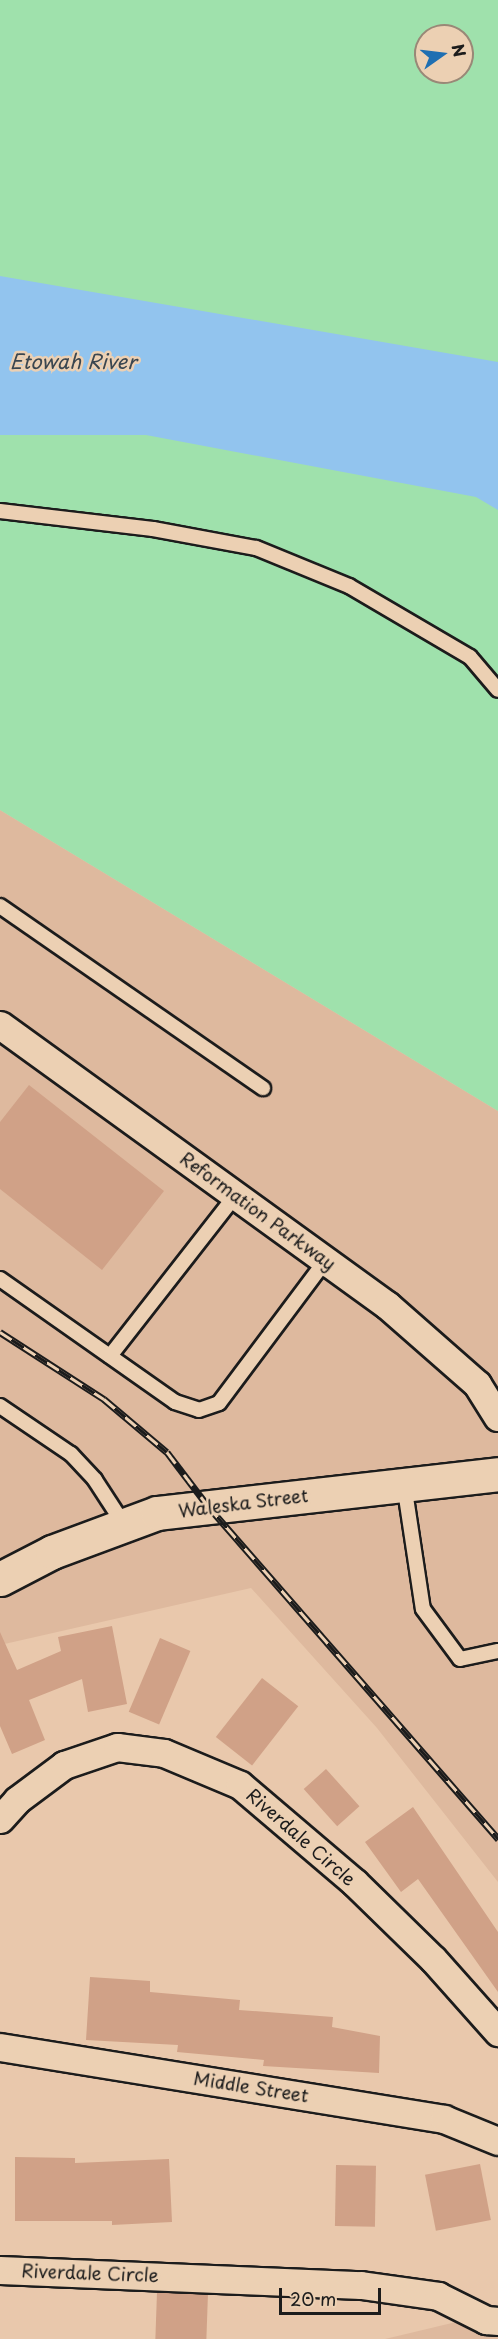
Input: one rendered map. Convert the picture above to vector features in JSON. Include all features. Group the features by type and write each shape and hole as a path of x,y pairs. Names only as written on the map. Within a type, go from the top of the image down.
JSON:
{"main road":[{"name":"Waleska Street","path":"0,1579 52,1552 123,1523 208,1506 498,1474"}],"street":[{"name":"Reformation Parkway","path":"0,1025 387,1305 477,1384 498,1417"},
{"name":"Riverdale Circle","path":"0,1819 16,1800 64,1765 117,1748 164,1753 229,1780 240,1785 354,1882 433,1959 498,2032"},
{"name":"Middle Street","path":"0,2047 444,2119 498,2141"},
{"name":"Riverdale Circle","path":"0,2270 360,2285 438,2296 486,2320 498,2321"}],"lane":[{"path":"0,511 153,529 256,548 349,586 470,657 498,690"},
{"path":"0,906 263,1088"},
{"path":"110,1356 236,1195"},
{"path":"0,1279 175,1402 199,1410 219,1403 326,1260"},
{"path":"0,1406 71,1454 95,1480 123,1523"},
{"path":"404,1484 423,1609 460,1659 498,1651"}],"shaded area":[{"path":"0,810 498,1111 498,1882 377,1728 251,1588 0,1645"},
{"path":"498,2312 498,2339 385,2339"}],"green space":[{"path":"0,0 498,0 498,1111 0,810"}],"water":[{"name":"Etowah River","path":"0,276 498,362 498,510 476,497 146,435 0,435"}],"building":[{"path":"29,1085 164,1191 102,1270 0,1189 0,1122"},
{"path":"112,1626 127,1704 88,1712 82,1679 29,1700 45,1740 12,1754 0,1726 0,1632 17,1670 61,1651 58,1637"},
{"path":"160,1638 190,1651 159,1725 129,1712"},
{"path":"262,1678 298,1706 252,1765 216,1737"},
{"path":"326,1769 359,1806 337,1826 304,1789"},
{"path":"413,1807 498,1932 498,1992 418,1879 401,1892 365,1842"},
{"path":"90,1977 150,1981 150,1992 240,2000 239,2010 333,2017 332,2027 380,2036 379,2073 263,2066 264,2060 177,2052 178,2045 86,2040"},
{"path":"15,2157 75,2158 75,2163 169,2159 172,2222 112,2225 112,2221 15,2221"},
{"path":"480,2164 491,2220 436,2231 425,2175"},
{"path":"336,2165 376,2166 375,2227 335,2226"},
{"path":"157,2292 208,2294 206,2339 155,2339"}],"railway":[{"path":"0,1332 104,1399 167,1452 208,1506 498,1839"}]}
